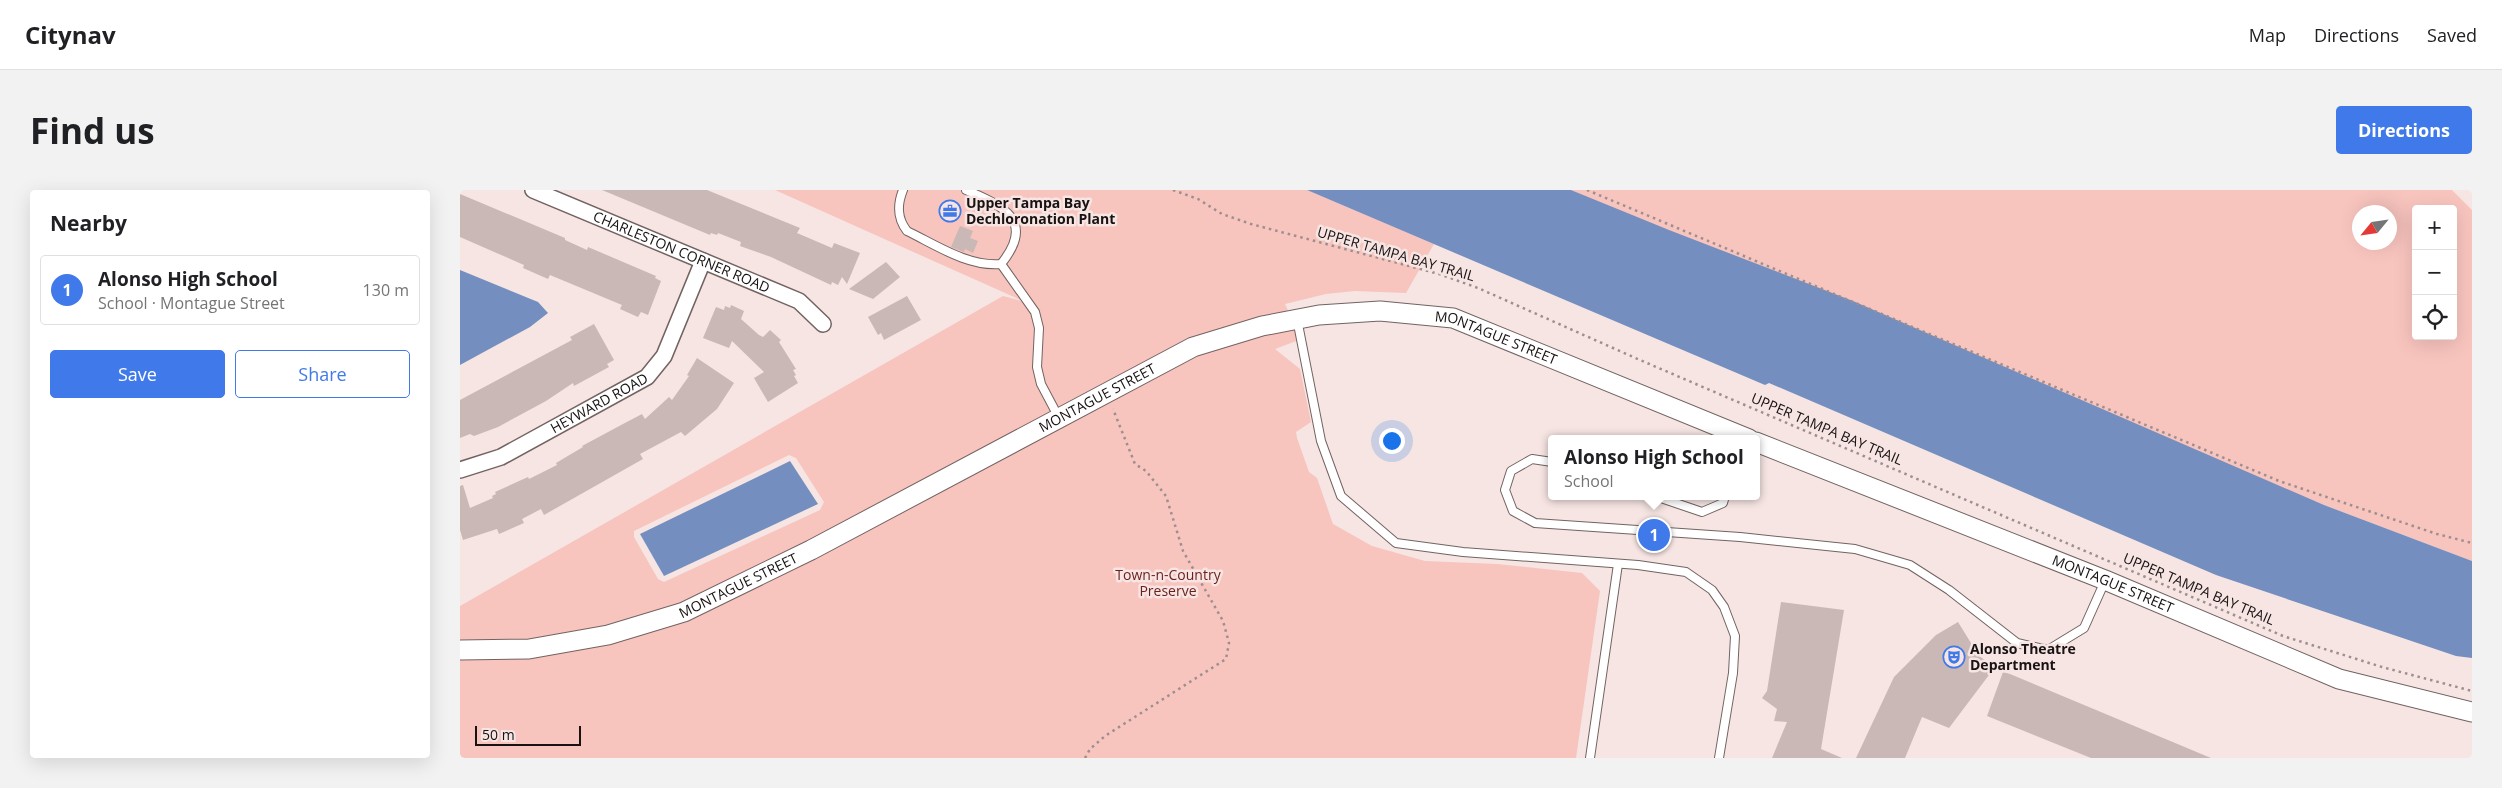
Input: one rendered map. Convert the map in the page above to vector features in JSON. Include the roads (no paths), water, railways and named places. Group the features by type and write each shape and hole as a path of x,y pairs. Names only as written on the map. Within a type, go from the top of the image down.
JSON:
{"street":[{"name":"CHARLESTON CORNER ROAD","path":"533,190 799,301 823,324"},
{"name":"HEYWARD ROAD","path":"460,470 501,457 647,376 664,356 703,261"},
{"name":"MONTAGUE STREET","path":"460,650 529,649 608,635 684,612 811,550 1193,347 1262,326 1319,315 1380,312 1454,318 1738,435"},
{"name":"MONTAGUE STREET","path":"1760,444 2105,580 2339,679 2472,712"}],"lane":[{"path":"903,190 898,210 900,222 907,231 970,261 986,265 1001,264"},
{"path":"966,190 1003,207 1015,225 1014,246 1001,264"},
{"path":"1001,264 1035,312 1039,328 1037,352 1039,375 1049,401 1059,418"},
{"path":"1297,319 1321,441 1341,496 1396,543 1463,552 1618,564 1686,572 1712,590 1724,607 1735,636 1733,673 1719,758"},
{"path":"1548,461 1532,459 1511,471 1505,490 1513,511 1535,523 1740,538 1855,549 1910,565 1949,590 2017,643 2036,649 2048,650 2084,628 2105,580"},
{"path":"1667,500 1702,512 1723,503 1724,500"},
{"path":"1590,758 1618,564"}],"water":[{"path":"1307,190 1571,190 1853,301 2324,505 2472,561 2472,658 2456,656 2216,575 1769,383 1765,385"},
{"path":"460,270 538,302 548,313 530,327 460,365"},
{"path":"790,461 818,504 664,576 640,534"}],"place":[{"name":"Upper Tampa Bay Dechloronation Plant","path":"950,211"},
{"name":"Alonso High School","path":"1654,535"},
{"name":"Alonso Theatre Department","path":"1954,657"}],"park label":[{"name":"Town-n-Country Preserve","path":"1168,584"}]}
